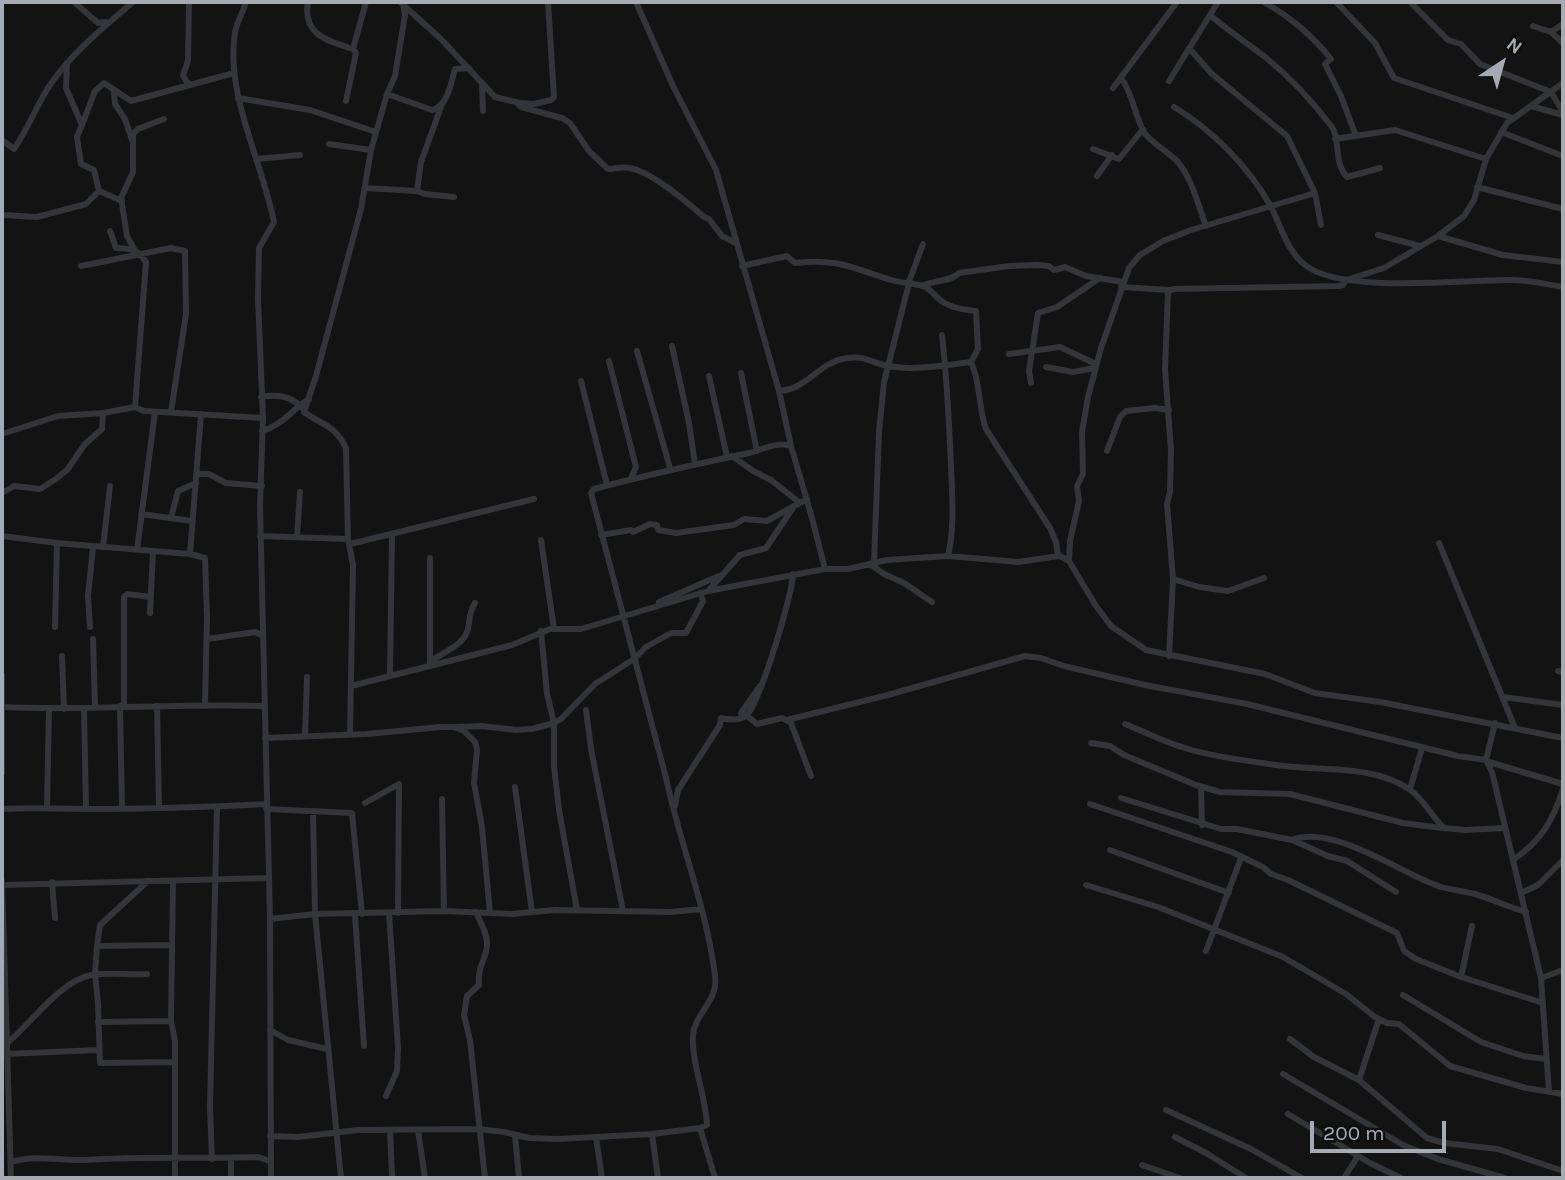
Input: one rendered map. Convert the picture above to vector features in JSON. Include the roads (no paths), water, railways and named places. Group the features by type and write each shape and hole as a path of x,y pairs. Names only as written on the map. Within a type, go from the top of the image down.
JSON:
{"street":[{"path":"74,2 98,23 108,22"},
{"path":"2,141 14,149 51,83 67,63 108,22 134,2"},
{"path":"189,2 188,60 183,76 189,85"},
{"path":"246,2 235,35 234,73 238,98 274,222 259,248 259,365 263,418 260,536 270,919 271,1178"},
{"path":"308,2 308,18 319,37 353,49 356,53 346,101"},
{"path":"353,49 366,2"},
{"path":"401,3 441,39 495,97 534,104 554,97 548,2"},
{"path":"636,2 673,86 716,170 779,391 790,446 825,569"},
{"path":"1113,88 1177,2"},
{"path":"1169,81 1217,2"},
{"path":"1264,2 1292,19 1314,38 1331,59 1325,64 1356,136"},
{"path":"1336,2 1375,43 1394,78 1513,118"},
{"path":"1410,2 1448,40 1461,44 1480,64 1551,92 1563,114"},
{"path":"304,412 365,188 371,150 387,94 396,76 405,15 401,3"},
{"path":"1210,15 1231,34 1265,57 1321,112 1336,133 1336,151 1347,177 1380,168"},
{"path":"1551,33 1563,24"},
{"path":"1533,26 1551,33 1563,43"},
{"path":"1189,48 1211,73 1287,136 1315,193 1321,225"},
{"path":"67,63 66,88 82,125"},
{"path":"417,191 421,162 455,69 469,68"},
{"path":"99,191 94,170 81,164 77,137 89,103 100,85 107,83 114,91 131,101 234,73"},
{"path":"1121,78 1130,89 1133,109 1145,134 1180,166 1206,226"},
{"path":"922,286 955,277 959,273 1009,266 1044,266 1055,270 1063,267 1086,276 1122,284 1170,290 1338,286 1346,280 1384,268 1438,236 1464,216 1474,200 1486,159 1501,132 1513,118 1563,83"},
{"path":"482,85 483,111"},
{"path":"114,91 115,104 125,118 133,142"},
{"path":"387,94 432,110 441,107"},
{"path":"238,98 310,110 376,132"},
{"path":"517,102 521,107 570,122 589,150 608,169 631,168 658,181 709,219 722,236 736,243"},
{"path":"1531,106 1563,114"},
{"path":"1174,107 1191,117 1240,164 1271,206 1293,253 1315,272 1346,280 1514,280 1563,287"},
{"path":"135,407 146,261 127,236 122,201 133,172 133,134 164,119"},
{"path":"1093,149 1117,160 1143,129"},
{"path":"1335,139 1395,130 1486,159"},
{"path":"1501,132 1563,156"},
{"path":"329,144 371,150"},
{"path":"256,159 300,155"},
{"path":"1097,176 1112,156"},
{"path":"1477,187 1563,209"},
{"path":"365,188 417,191 454,197"},
{"path":"99,191 122,201"},
{"path":"2,215 37,217 86,204 99,191"},
{"path":"1069,561 1070,541 1079,501 1077,486 1083,474 1082,432 1096,366 1122,284 1134,260 1163,241 1315,193"},
{"path":"110,231 116,248 137,251"},
{"path":"1378,235 1420,246"},
{"path":"1438,236 1503,255 1563,262"},
{"path":"872,564 880,409 909,285 923,244"},
{"path":"81,266 137,251 171,248 185,251 186,313 171,412"},
{"path":"742,266 787,256 796,263 828,260 909,285 922,286 935,293 943,302 962,310 976,311 978,349 971,362"},
{"path":"1031,383 1028,371 1038,313 1058,307 1100,278"},
{"path":"1169,656 1173,579 1167,504 1170,492 1166,369 1170,290"},
{"path":"942,335 946,366 952,505 948,556"},
{"path":"672,346 695,464"},
{"path":"1009,354 1060,347 1096,366"},
{"path":"637,351 670,468"},
{"path":"779,391 792,391 822,368 847,358 866,358 888,366 946,366 971,362"},
{"path":"609,361 636,467 631,478"},
{"path":"971,362 977,376 981,414 986,429 1051,527 1059,556"},
{"path":"1046,367 1072,372 1096,366"},
{"path":"741,373 757,452"},
{"path":"709,376 730,457 771,480 797,504"},
{"path":"580,381 607,485"},
{"path":"261,397 279,396 300,405 304,412 331,426 346,447 349,541 353,565 350,734"},
{"path":"262,431 286,420 309,399"},
{"path":"2,434 49,418 135,407 155,412 263,418"},
{"path":"1107,451 1120,417 1126,411 1155,408 1169,410"},
{"path":"137,550 155,412"},
{"path":"2,493 14,486 40,489 64,474 82,446 102,429 103,413"},
{"path":"190,554 201,414"},
{"path":"270,1136 320,1135 336,1131 478,1129 558,1139 652,1134 700,1128 707,1124 693,1035 712,999 716,980 701,909 591,493 594,489 670,468 757,452 779,444 790,446"},
{"path":"197,474 209,474 226,483 262,486"},
{"path":"172,518 178,491 196,483"},
{"path":"103,547 110,486"},
{"path":"298,537 300,492"},
{"path":"260,536 349,541 391,534 534,499"},
{"path":"601,535 631,530 633,532 650,524 657,525 658,530 673,533 734,525 744,519 770,520 797,504 808,502"},
{"path":"265,738 482,726 516,730 554,723 595,684 646,648 671,633 686,633 703,601 704,592 740,555 766,548 797,504"},
{"path":"141,514 192,521"},
{"path":"600,526 618,532"},
{"path":"390,675 391,534"},
{"path":"2,536 93,547 190,554 206,559 205,704"},
{"path":"541,540 554,629"},
{"path":"55,627 57,543"},
{"path":"1439,543 1515,727"},
{"path":"90,627 88,596 93,547"},
{"path":"149,613 153,551"},
{"path":"351,686 512,645 541,631 575,631 704,592 803,573 848,569 905,558 948,556 1018,562 1059,556 1069,561 1111,626 1146,650 1265,674 1315,693 1380,702 1563,738"},
{"path":"430,558 430,664"},
{"path":"872,564 932,602"},
{"path":"793,583 803,573"},
{"path":"653,607 721,575"},
{"path":"674,815 676,796 692,766 720,725 721,718 737,720 744,716 757,700 784,620 793,575"},
{"path":"1173,579 1199,587 1228,591 1264,578"},
{"path":"122,808 124,597 127,594 151,597"},
{"path":"430,664 465,637 469,613 475,603"},
{"path":"541,631 547,694 554,723 554,766 559,810 578,910"},
{"path":"207,639 255,632 263,636"},
{"path":"93,639 94,708"},
{"path":"62,656 64,709"},
{"path":"744,716 757,724 787,720 888,695 1024,656 1041,658 1145,685 1247,704 1458,757 1487,761 1563,787 1547,830 1534,845 1513,860"},
{"path":"2,675 2,773"},
{"path":"305,736 307,677"},
{"path":"1503,697 1563,705"},
{"path":"2,707 64,709 205,704 265,706"},
{"path":"157,706 159,807"},
{"path":"84,708 86,809"},
{"path":"47,807 49,709"},
{"path":"586,710 591,749 623,911"},
{"path":"787,720 793,727 811,776"},
{"path":"1495,723 1487,761 1541,978 1549,1092"},
{"path":"1125,724 1197,751 1286,766 1321,767 1381,776 1410,789 1444,828"},
{"path":"454,727 470,736 477,750 474,783 482,827 490,913"},
{"path":"1091,743 1110,746 1201,787 1236,794 1290,794 1403,823 1444,828 1505,828"},
{"path":"1410,789 1422,748"},
{"path":"365,803 399,784 398,913"},
{"path":"515,787 533,912"},
{"path":"1201,787 1202,824"},
{"path":"1121,798 1221,830 1237,829 1292,840 1347,862 1396,892"},
{"path":"442,799 444,911"},
{"path":"1090,804 1232,852 1263,867 1271,874 1397,933 1408,955 1461,977 1544,1003"},
{"path":"212,1158 210,1107 217,807"},
{"path":"2,809 266,807 352,813 364,1046"},
{"path":"313,811 315,914 341,1178"},
{"path":"1292,840 1301,836 1320,836 1382,859 1402,871 1434,884 1462,893 1475,894 1526,912"},
{"path":"1110,850 1229,893"},
{"path":"1206,951 1241,858"},
{"path":"1521,892 1538,885 1563,860"},
{"path":"11,1178 2,883 267,878"},
{"path":"148,881 100,925 95,974 99,1003 99,1062 175,1062"},
{"path":"173,881 171,1021 175,1041 175,1178"},
{"path":"52,882 55,918"},
{"path":"1086,885 1158,907 1283,957 1346,994 1379,1019 1399,1024 1450,1066 1507,1083 1563,1094"},
{"path":"270,919 315,914 444,911 490,913 701,909"},
{"path":"475,912 484,929 488,947 481,960 478,976 480,985 467,996 464,1015 470,1040 485,1178"},
{"path":"386,1096 397,1071 398,1048 389,913"},
{"path":"1461,977 1472,926"},
{"path":"97,946 172,945"},
{"path":"1541,978 1563,970"},
{"path":"6,1044 60,992 79,979 95,974 147,974"},
{"path":"1403,995 1481,1042 1523,1056 1546,1059"},
{"path":"1359,1080 1379,1019"},
{"path":"98,1022 171,1021"},
{"path":"270,1030 288,1040 327,1049"},
{"path":"1290,1039 1314,1057 1359,1080 1427,1138 1444,1143 1498,1149 1563,1171"},
{"path":"6,1054 98,1050"},
{"path":"1283,1074 1403,1145 1438,1159 1506,1178"},
{"path":"1166,1110 1251,1149 1301,1178"},
{"path":"1288,1114 1357,1156 1401,1178"},
{"path":"700,1128 715,1178"},
{"path":"390,1130 392,1176"},
{"path":"418,1130 425,1178"},
{"path":"652,1134 658,1178"},
{"path":"514,1135 519,1178"},
{"path":"596,1137 602,1178"},
{"path":"1174,1137 1246,1178"},
{"path":"258,1157 271,1146"},
{"path":"11,1163 34,1157 86,1160 174,1156 258,1157 270,1161"},
{"path":"1343,1178 1357,1156"},
{"path":"231,1158 231,1178"},
{"path":"1142,1165 1180,1178"}]}
